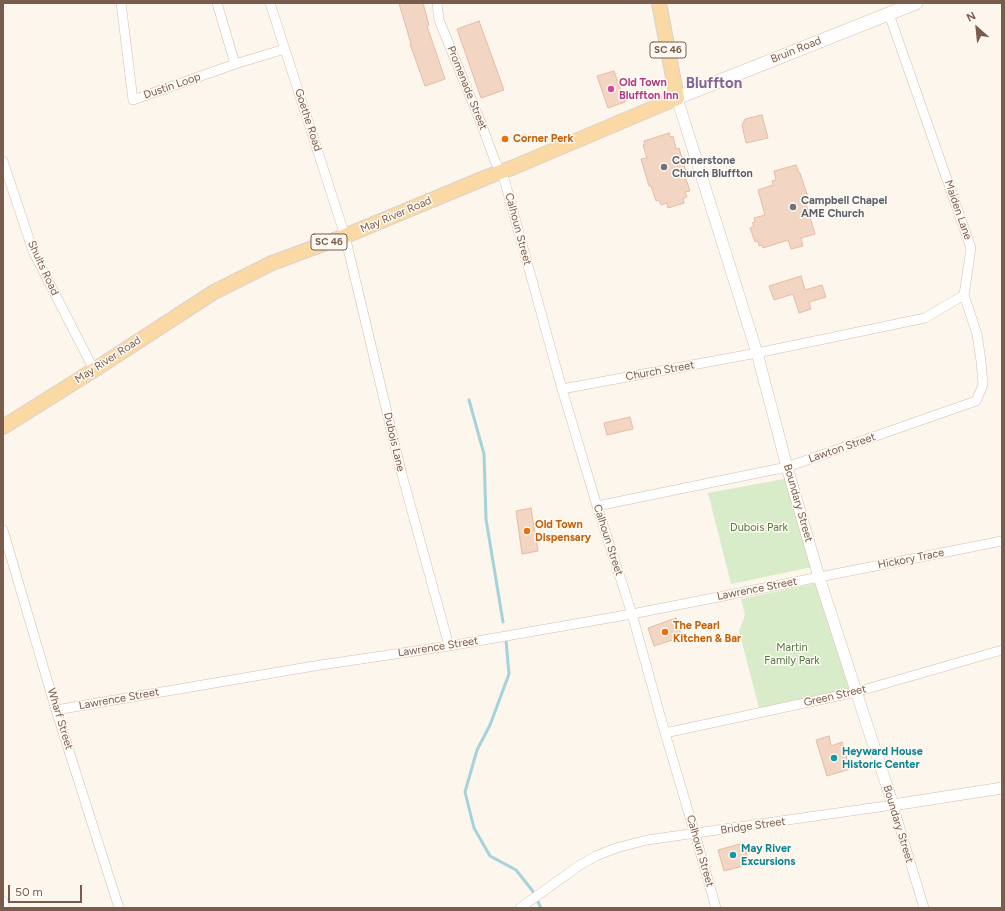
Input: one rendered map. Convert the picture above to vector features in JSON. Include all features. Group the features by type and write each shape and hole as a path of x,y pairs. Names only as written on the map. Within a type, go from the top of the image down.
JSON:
{"main road":[{"name":"SC 46","path":"659,3 677,98"},
{"name":"Bruin Road","path":"677,98 916,3"},
{"name":"May River Road","path":"3,427 214,292 272,263 345,236 677,98"}],"street":[{"name":"Dustin Loop","path":"121,3 133,100 235,64 285,49"},
{"path":"217,3 235,64"},
{"name":"Goethe Road","path":"270,3 345,236"},
{"name":"Promenade Street","path":"437,3 440,20 495,161 501,172"},
{"name":"Maiden Lane","path":"890,14 971,248 964,294"},
{"name":"Boundary Street","path":"677,98 757,353 787,467 819,577 893,805 924,908"},
{"name":"Shults Road","path":"3,162 33,251 94,370"},
{"name":"Calhoun Street","path":"501,172 506,182 562,389 597,506 632,614 716,908"},
{"name":"Dubois Lane","path":"345,236 401,471 449,646"},
{"path":"757,353 925,318 964,294"},
{"name":"Lawton Street","path":"597,506 787,467 976,401 983,385 981,361 977,334 964,294"},
{"name":"Church Street","path":"562,389 757,353"},
{"name":"Wharf Street","path":"3,530 56,710 119,908"},
{"name":"Hickory Trace","path":"819,577 1002,541"},
{"name":"Lawrence Street","path":"56,710 314,666 449,646 632,614 819,577"},
{"name":"Green Street","path":"665,733 856,692 1002,650"},
{"name":"Bridge Street","path":"520,908 580,865 596,856 616,848 647,840 1002,788"},
{"path":"3,901 5,908"}],"green space":[{"name":"Dubois Park","path":"789,478 813,567 731,584 708,493"},
{"name":"Martin Family Park","path":"817,583 851,688 759,708 739,631 745,615 741,599"}],"building":[{"path":"399,3 423,3 429,25 427,26 445,79 425,86 410,44"},
{"path":"479,21 504,90 481,98 457,29"},
{"name":"Old Town Bluffton Inn","path":"614,71 625,102 608,108 597,76"},
{"path":"762,115 768,138 746,143 742,125 745,119"},
{"name":"Cornerstone Church Bluffton","path":"669,133 670,137 673,136 676,149 679,148 690,191 685,192 687,197 683,198 684,203 668,208 667,203 661,205 659,200 656,201 651,186 649,186 641,159 647,158 643,145 645,145 644,141"},
{"name":"Campbell Chapel AME Church","path":"796,165 810,203 806,204 815,234 801,238 803,246 791,249 788,240 763,248 762,245 759,246 758,241 755,242 750,228 754,226 752,223 755,222 754,218 765,215 758,190 773,185 772,181 776,180 774,171"},
{"path":"801,276 805,290 822,285 826,297 809,302 811,309 799,313 793,294 774,300 769,286"},
{"path":"630,417 633,429 607,435 604,423"},
{"name":"Old Town Dispensary","path":"531,508 538,551 522,554 516,511"},
{"name":"The Pearl Kitchen & Bar","path":"676,618 682,637 654,646 648,628"},
{"name":"Heyward House Historic Center","path":"829,736 831,746 842,742 850,769 827,776 816,740"},
{"name":"May River Excursions","path":"744,843 748,860 743,866 724,871 718,850"}],"waterway":[{"path":"469,400 484,454 486,519 503,622"},
{"path":"506,640 509,674 490,725 477,750 465,792 474,828 490,856 516,870 532,890 541,908"}],"place":[{"name":"Old Town Bluffton Inn","path":"611,89"},
{"name":"Corner Perk","path":"505,139"},
{"name":"Cornerstone Church Bluffton","path":"664,167"},
{"name":"Campbell Chapel AME Church","path":"793,207"},
{"name":"Old Town Dispensary","path":"527,531"},
{"name":"The Pearl Kitchen & Bar","path":"665,632"},
{"name":"Heyward House Historic Center","path":"834,758"},
{"name":"May River Excursions","path":"733,855"}],"district":[{"name":"Bluffton","path":"714,84"}]}
